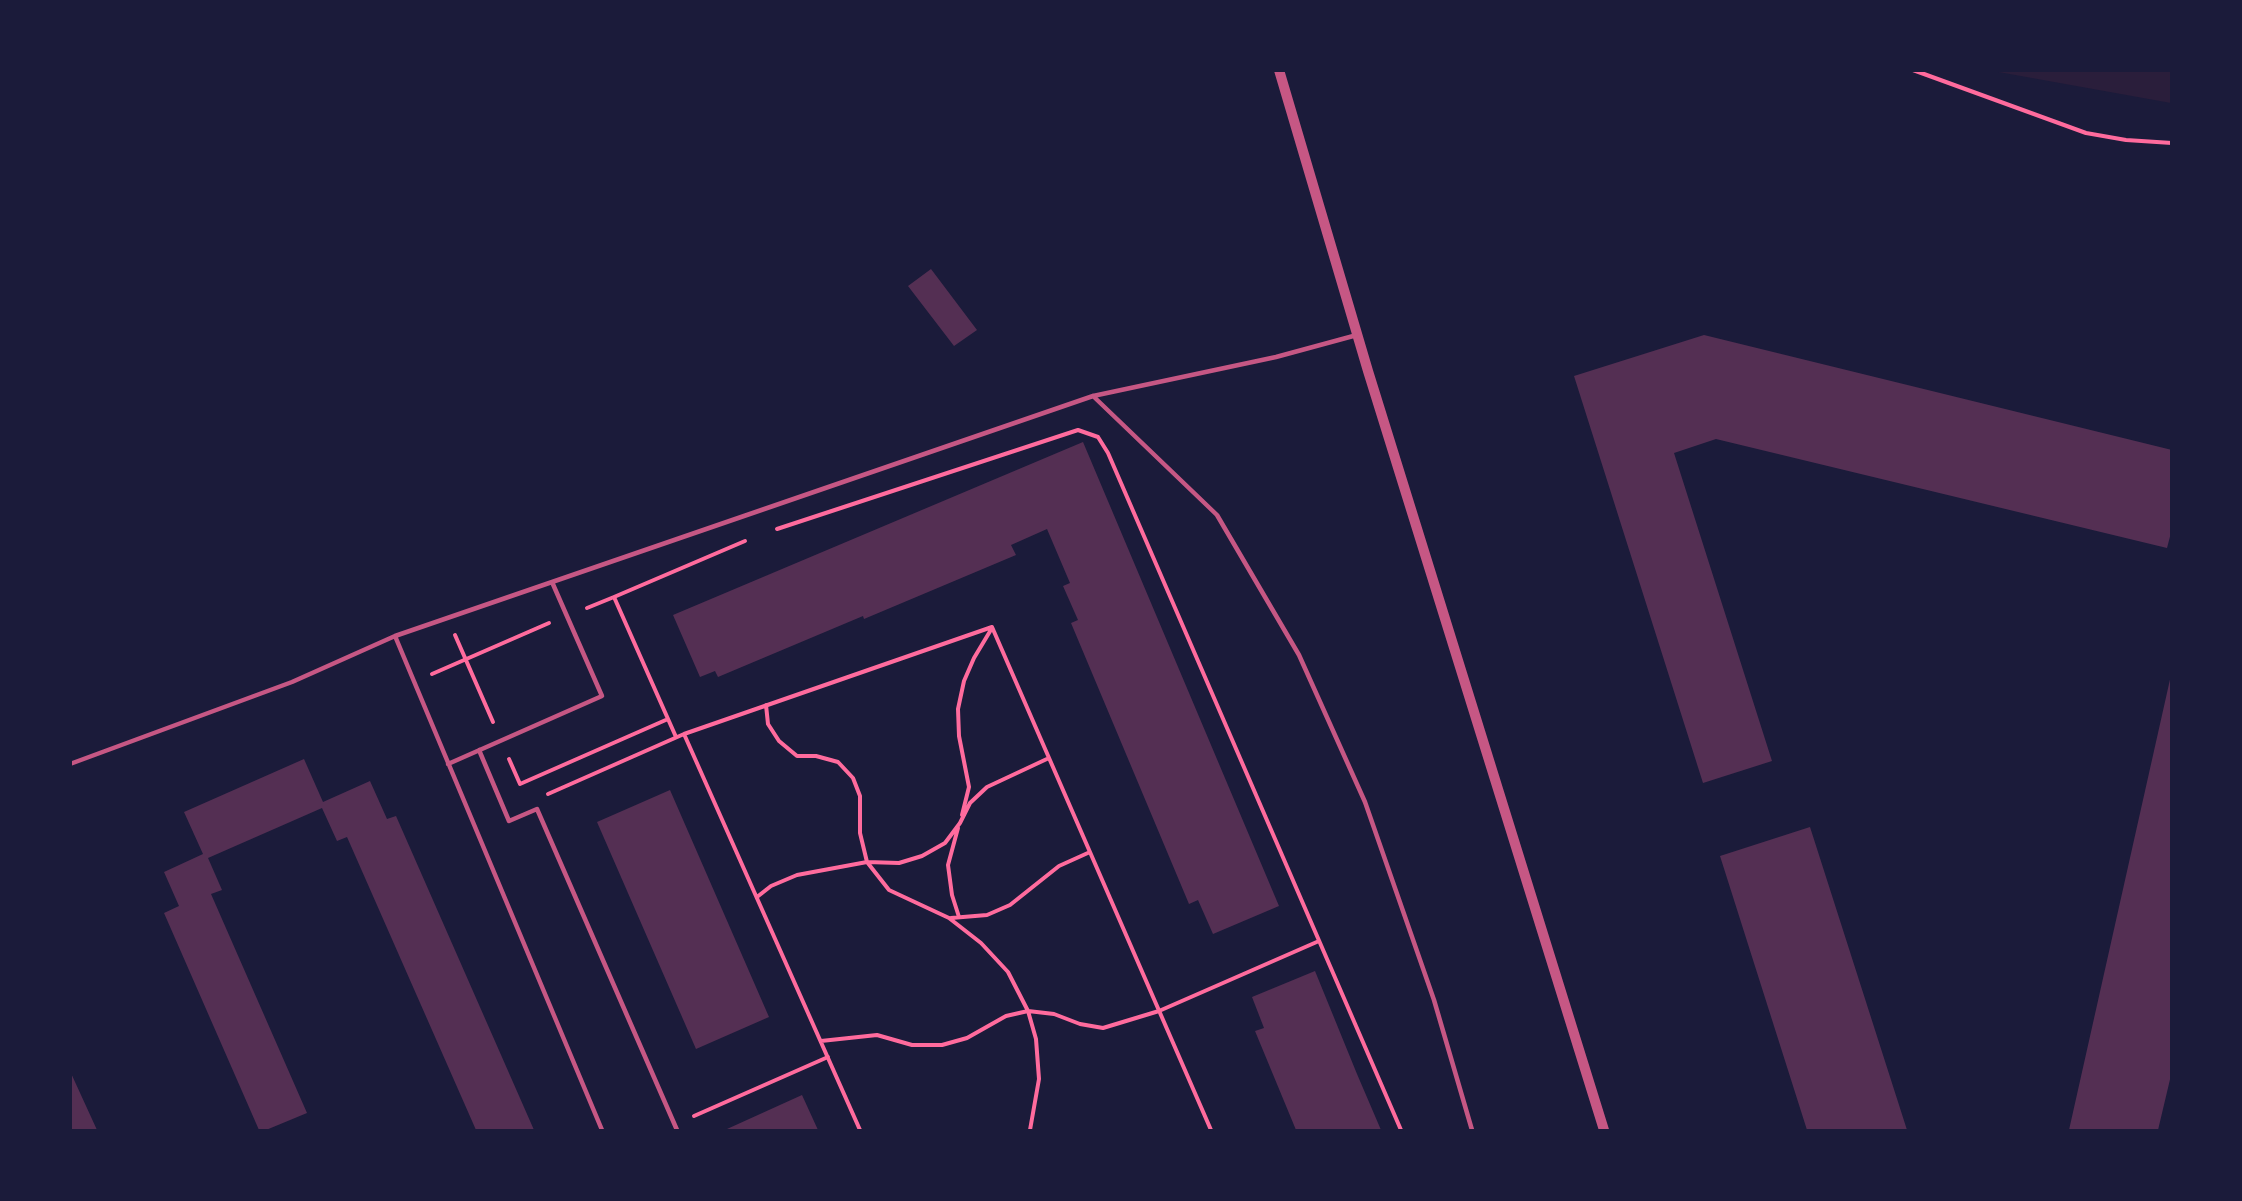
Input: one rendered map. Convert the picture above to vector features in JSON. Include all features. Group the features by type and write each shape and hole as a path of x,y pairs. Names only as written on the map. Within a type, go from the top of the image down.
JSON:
{"street":[{"path":"1279,70 1357,335 1604,1131"}],"lane":[{"path":"70,764 292,682 395,636 1093,396 1276,357 1357,335"},
{"path":"1093,396 1217,515 1299,655 1365,802 1434,1000 1472,1131"},
{"path":"448,764 602,696 552,582"},
{"path":"395,636 602,1131"},
{"path":"479,750 509,821 537,809 677,1131"}],"path":[{"path":"1913,70 2086,133 2126,140 2172,143"},
{"path":"769,532 1078,430 1098,436 1108,453 1401,1131"},
{"path":"414,682 747,539"},
{"path":"614,597 676,737"},
{"path":"537,809 549,792 676,737 992,627"},
{"path":"992,627 1212,1131"},
{"path":"959,917 952,895 948,865 969,787 959,736 958,709 964,681 992,627"},
{"path":"766,705 768,724 779,741 797,756 816,756 838,762 853,778 861,796 860,832 867,862 889,890 950,918 981,943 1008,972 1028,1011 1036,1040 1039,1079 1030,1131"},
{"path":"684,734 860,1131"},
{"path":"757,897 771,886 797,875 867,862 899,863 922,856 945,843 960,823 970,803 987,787 1049,758"},
{"path":"950,918 987,915 1010,905 1059,866 1090,852"},
{"path":"821,1041 877,1035 912,1045 942,1045 968,1038 1006,1016 1028,1011 1054,1014 1080,1024 1103,1028 1159,1011 1319,941"},
{"path":"674,1124 828,1057"}],"shaded area":[{"path":"1993,71 2171,71 2171,103"}],"building":[{"path":"931,269 977,330 954,346 908,286"},
{"path":"1704,335 2172,450 2172,529 2167,548 1716,439 1674,453 1772,761 1703,783 1574,376"},
{"path":"1083,442 1279,906 1213,934 1198,900 1189,904 1071,623 1078,620 1063,586 1070,583 1047,529 1011,545 1016,555 718,677 715,671 700,677 673,615"},
{"path":"2171,675 2172,1071 2158,1130 2069,1130"},
{"path":"304,759 323,802 370,781 387,819 396,816 534,1130 476,1130 347,837 337,841 322,808 208,858 222,890 211,894 307,1113 266,1130 259,1130 164,913 179,906 164,872 203,854 184,812"},
{"path":"670,790 769,1017 696,1049 597,822"},
{"path":"1810,827 1907,1130 1807,1130 1720,856"},
{"path":"1315,971 1381,1130 1296,1130 1255,1031 1264,1028 1252,997"},
{"path":"70,1071 97,1130 70,1130"},
{"path":"802,1095 818,1130 727,1130 727,1129"}]}
